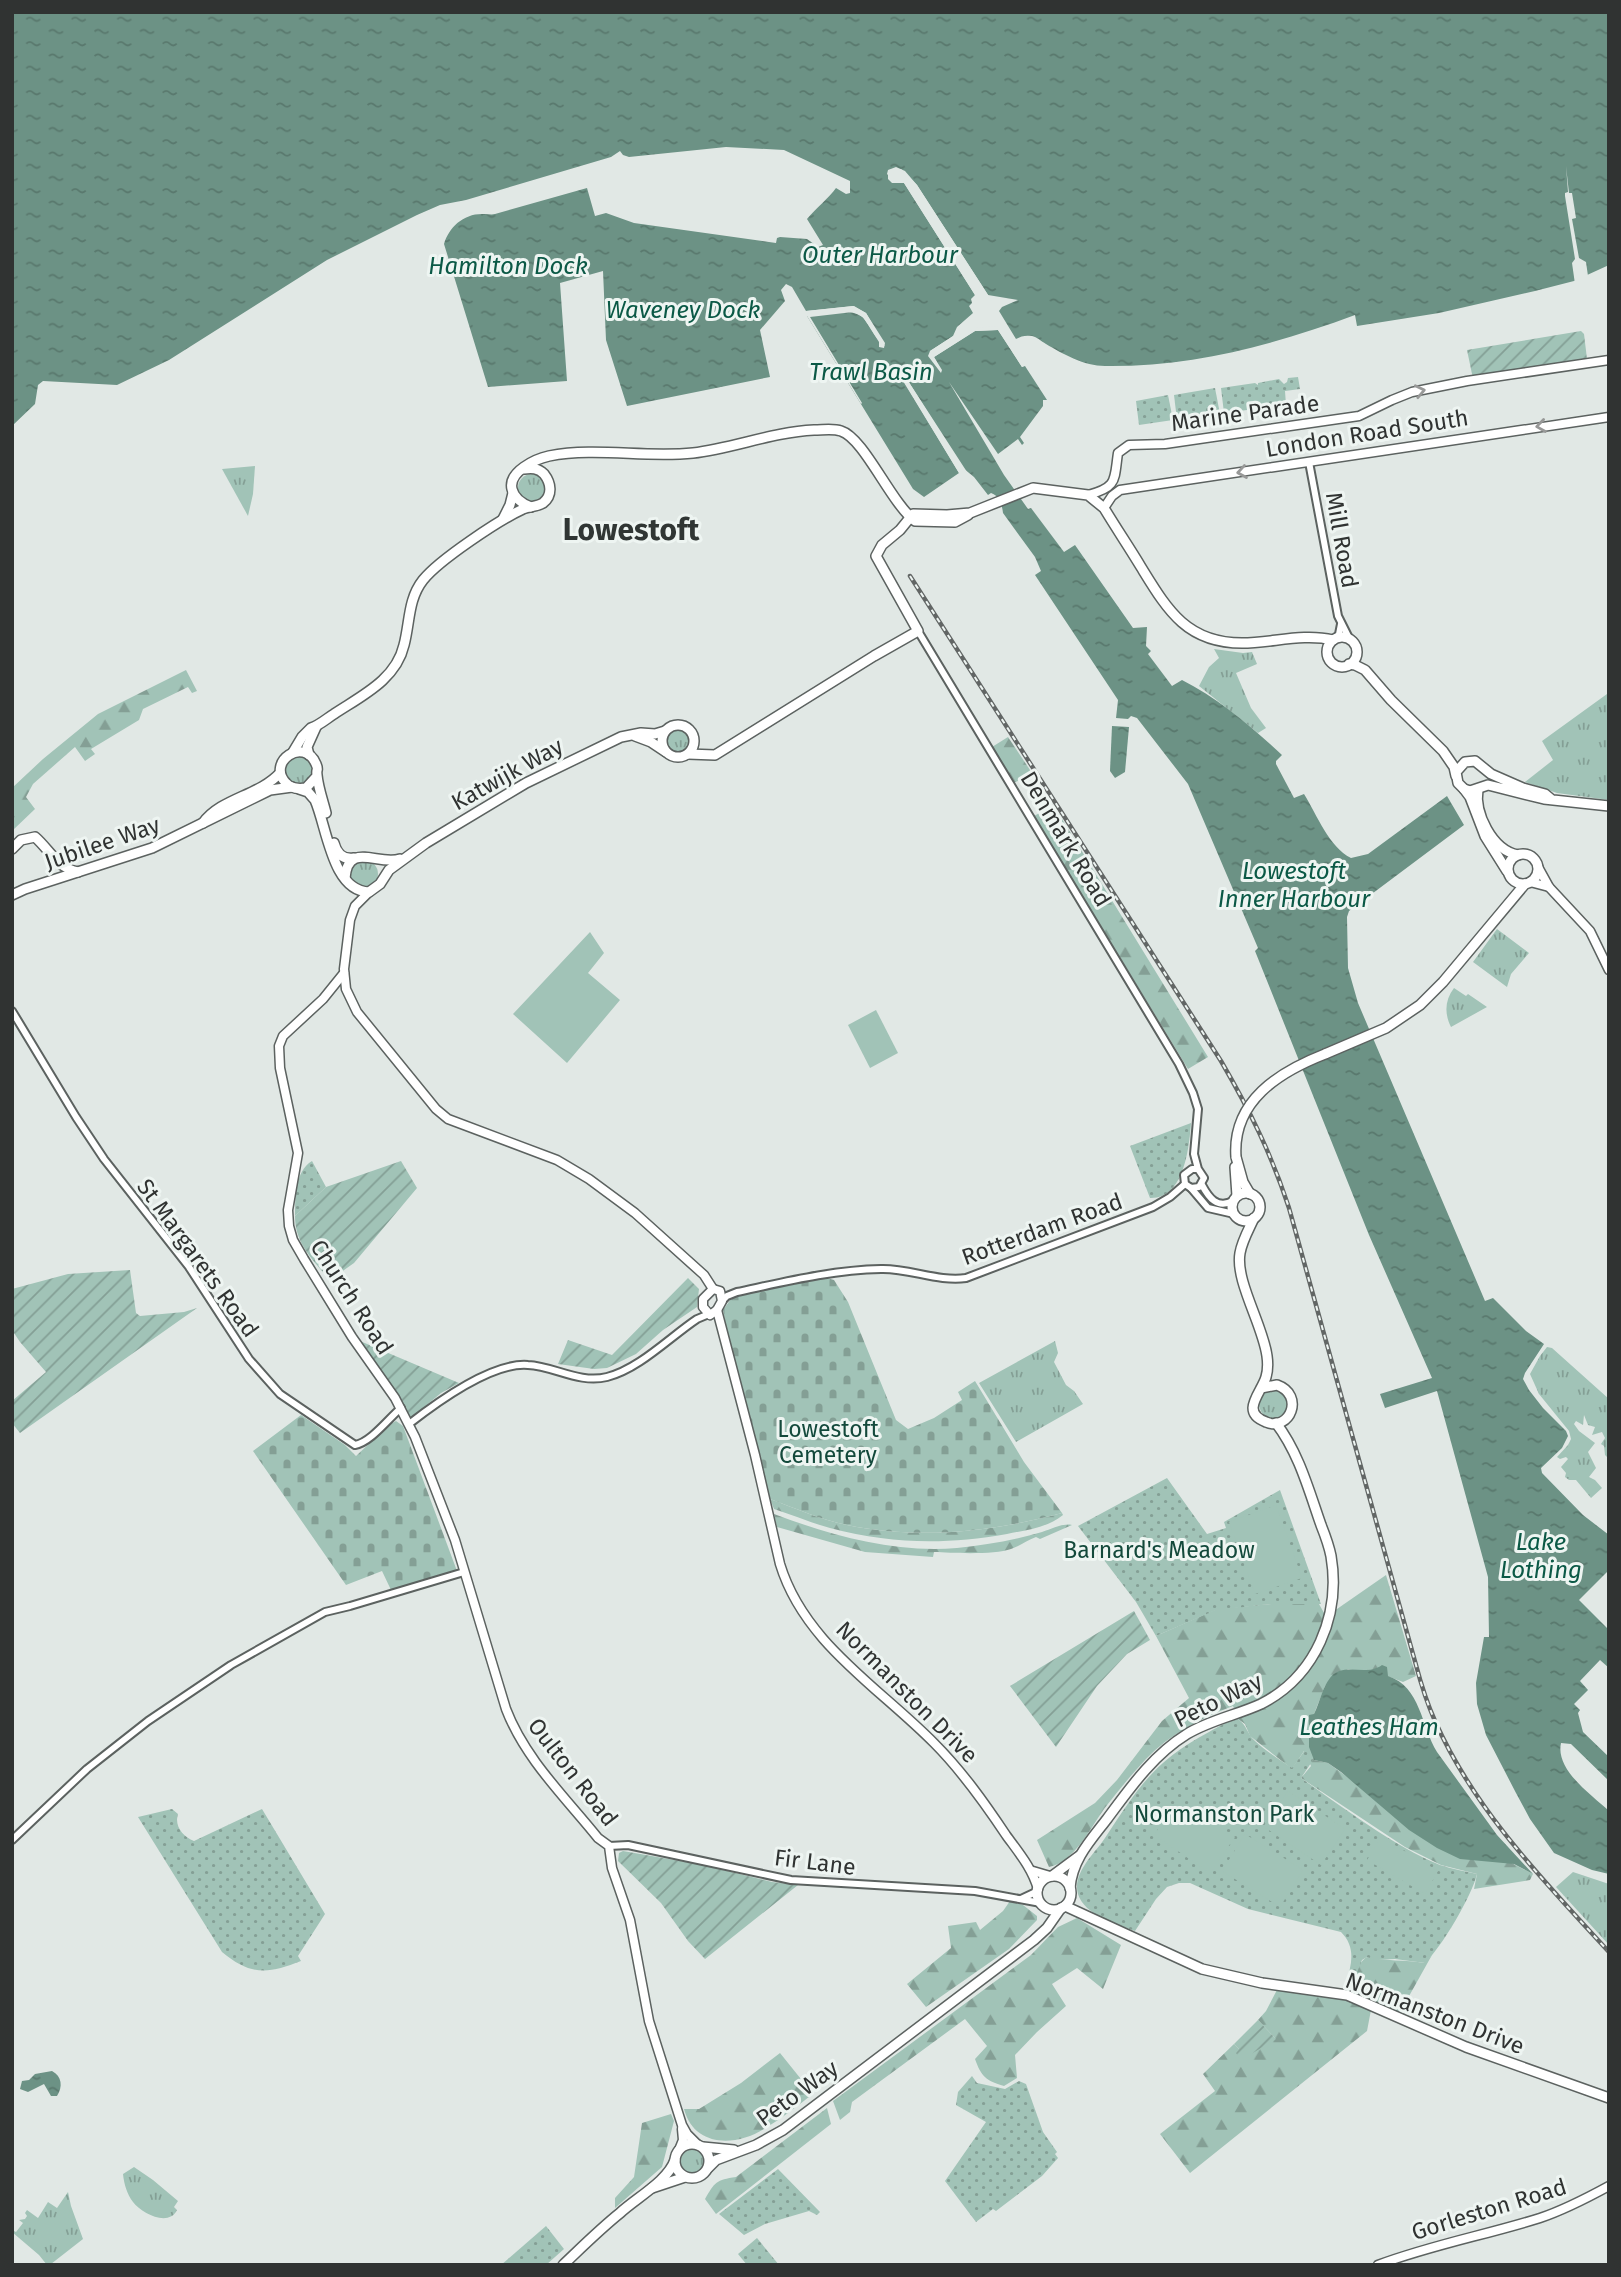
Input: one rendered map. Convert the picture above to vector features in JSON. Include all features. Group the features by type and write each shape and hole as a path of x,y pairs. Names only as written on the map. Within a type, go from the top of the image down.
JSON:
{"highway":[{"path":"502,520 510,505 515,475 548,456 588,453 693,453 787,432 823,429 844,432 855,441 915,521 955,522 1024,490 1040,488 1088,495 1104,508 1164,604 1192,630 1219,642 1241,643 1313,637 1343,637 1350,640 1365,670 1398,708 1443,751 1454,767 1458,783 1470,797 1485,836 1509,875 1518,883 1528,883"},
{"path":"293,752 305,752 316,764 336,849 343,857 354,859 364,856 376,860 383,877 380,884 369,892 351,887 336,864 315,800 308,792 284,781 280,773 284,758 293,752 306,733 380,683 392,670 404,647 411,603 421,583 440,563 502,520 542,504 549,494 544,467 555,456"},
{"path":"523,469 534,468 545,476"},
{"path":"513,493 521,502 531,507"},
{"path":"910,517 914,514 970,513"},
{"name":"Denmark Road","path":"910,517 904,527 877,551 878,562 918,631"},
{"path":"632,735 651,742 670,755 713,755 918,631"},
{"path":"1301,638 1327,652 1335,665 1349,664 1355,658 1356,649"},
{"path":"1327,652 1334,639"},
{"path":"1349,664 1365,670"},
{"path":"670,755 662,744 665,731 673,725 684,725 690,729 702,749 713,755"},
{"path":"309,755 307,747 317,726"},
{"name":"Katwijk Way","path":"383,877 388,870 465,818 526,783 608,743 641,733 655,734 665,731"},
{"path":"688,754 693,748 694,737"},
{"path":"1443,751 1467,761 1478,762 1484,769 1506,781 1545,794 1551,799"},
{"path":"1456,778 1458,767 1467,761"},
{"path":"1277,1385 1268,1365 1262,1331 1240,1270 1239,1257 1243,1241 1259,1211 1259,1203 1243,1182 1236,1157 1235,1147 1240,1126 1254,1098 1275,1078 1402,1020 1443,982 1505,906 1536,876 1538,867 1532,857 1506,851 1494,839 1479,808 1479,788 1485,780 1484,769"},
{"name":"Jubilee Way","path":"203,823 212,813 268,783 280,773"},
{"path":"295,788 309,786 317,776"},
{"path":"1464,789 1493,786 1530,797 1609,806"},
{"name":"Jubilee Way","path":"12,895 152,848 274,789 295,788"},
{"path":"12,849 21,840 35,837 57,862 78,872"},
{"path":"1505,906 1510,886 1509,862 1518,855"},
{"name":"Katwijk Way","path":"376,860 390,862 405,858"},
{"path":"345,878 348,866 354,859"},
{"path":"53,880 59,873 57,862"},
{"path":"1236,1157 1236,1217 1243,1230 1243,1241"},
{"path":"1235,1199 1250,1194"},
{"path":"1236,1217 1247,1221 1254,1218"},
{"path":"1261,1388 1277,1385 1286,1389 1292,1398 1288,1417 1276,1423 1264,1422 1256,1414 1254,1400 1266,1379 1268,1365"},
{"name":"Peto Way","path":"1071,1891 1072,1874 1079,1856 1142,1773 1173,1744 1208,1724 1267,1700 1296,1678 1312,1659 1324,1635 1334,1591 1331,1553 1291,1444 1288,1417"},
{"name":"Peto Way","path":"1276,1423 1291,1444"},
{"name":"Peto Way","path":"1051,1876 1079,1856"},
{"path":"1038,1936 1046,1919 1038,1890 1042,1881 1051,1876 1062,1878 1071,1891 1069,1900 1063,1907 1053,1909 1043,1905"},
{"name":"Normanston Drive","path":"1071,1891 1089,1915"},
{"name":"Peto Way","path":"708,2168 716,2160 765,2141 783,2130 1038,1936 1063,1907"},
{"name":"Normanston Drive","path":"1063,1907 1089,1915 1130,1937 1202,1969 1262,1983 1347,1995 1466,2048 1609,2098"},
{"path":"563,2265 616,2216 651,2189 673,2167 679,2150 685,2145 700,2146 708,2154 708,2168 698,2177 685,2177 651,2189"},
{"name":"Peto Way","path":"700,2146 743,2150"},
{"path":"675,2160 679,2172 685,2177"}],"main road":[{"name":"Marine Parade","path":"1119,477 1117,455 1129,445 1159,444 1359,416 1402,395 1609,360"},
{"name":"London Road South","path":"1104,508 1116,492 1132,489 1609,417"},
{"path":"1088,495 1106,488 1119,477 1132,489"},
{"path":"1538,867 1549,887 1590,931 1609,970"},
{"path":"1528,883 1549,887"},
{"path":"351,887 355,906"},
{"path":"369,892 355,906 350,920 344,973 348,995 357,1012 442,1115 548,1156 579,1172 635,1213 722,1294 722,1301 710,1312"},
{"path":"330,992 344,973"},
{"path":"330,992 340,990 348,995"},
{"name":"Church Road","path":"330,992 283,1036 279,1046 280,1068 298,1153 288,1210 289,1226 297,1247 331,1304 401,1408"},
{"name":"Normanston Drive","path":"700,1272 704,1297 721,1329 785,1579 815,1627 838,1657 934,1742 968,1779 1033,1871 1038,1890"},
{"path":"704,1297 715,1289"},
{"name":"Oulton Road","path":"401,1408 456,1540 514,1730 538,1764 598,1838 608,1846 612,1868 630,1920 649,2021 682,2125 700,2146"},
{"path":"1033,1871 1051,1876"},
{"name":"Oulton Road","path":"679,2150 683,2140 682,2125"},
{"name":"Gorleston Road","path":"1378,2265 1411,2252 1539,2218 1609,2186"}],"street":[{"name":"Mill Road","path":"1309,462 1341,624 1350,640"},
{"path":"1334,639 1339,634 1341,624"},
{"name":"Denmark Road","path":"918,631 1179,1064 1198,1109 1194,1154 1186,1172"},
{"name":"St Margarets Road","path":"12,1011 95,1146 189,1267 250,1359 271,1385 351,1443 359,1445 401,1408"},
{"name":"Denmark Road","path":"1194,1154 1198,1170"},
{"path":"1235,1199 1228,1204 1216,1203 1202,1185 1203,1175 1198,1170 1186,1172 1184,1178 1188,1186 1208,1208 1236,1217"},
{"path":"1188,1186 1195,1189 1202,1185"},
{"name":"Rotterdam Road","path":"722,1301 737,1292 811,1277 881,1269 952,1279 966,1278 1153,1207 1188,1186"},
{"name":"Rotterdam Road","path":"715,1289 737,1292"},
{"path":"409,1424 436,1402 505,1368 528,1365 572,1376 593,1379 606,1377 630,1367 710,1312"},
{"path":"12,1840 87,1769 158,1713 231,1665 325,1612 464,1572"},
{"name":"Fir Lane","path":"608,1846 628,1845 792,1880 975,1891 1043,1905"},
{"path":"1020,1900 1038,1890"}],"green space":[{"path":"1581,331 1584,334 1587,359 1473,377 1467,350"},
{"path":"1298,377 1300,389 1285,391 1286,405 1224,413 1221,388 1255,383 1258,385 1279,379 1284,384 1288,378"},
{"path":"1215,388 1220,414 1177,420 1174,395"},
{"path":"1168,395 1173,420 1139,425 1136,401"},
{"path":"255,466 253,494 248,516 222,469"},
{"path":"532,474 542,478 546,488 542,498 532,502 522,498 518,488 522,478"},
{"path":"1214,649 1252,652 1257,664 1236,673 1251,708 1266,728 1258,733 1199,686 1209,667 1219,658"},
{"path":"186,670 197,691 192,693 188,687 143,709 139,720 91,749 95,754 85,761 75,747 33,784 26,797 35,809 12,831 12,788 43,759 98,714"},
{"path":"1607,694 1609,800 1557,793 1525,782 1553,760 1542,741"},
{"path":"678,728 687,732 691,741 687,750 678,754 669,750 665,741 669,732"},
{"path":"1008,737 1032,773 1014,783 992,747"},
{"path":"298,756 308,760 312,770 308,780 298,784 288,780 284,770 288,760"},
{"path":"1045,810 1051,819 1059,814 1208,1057 1188,1069 1034,816"},
{"path":"364,860 374,864 378,874 374,884 364,888 354,884 350,874 354,864"},
{"path":"1497,929 1529,953 1511,974 1507,987 1473,962"},
{"path":"590,932 604,953 588,973 620,1000 567,1063 513,1014"},
{"path":"1454,988 1487,1007 1451,1027 1446,1007"},
{"path":"876,1010 898,1053 870,1068 848,1025"},
{"path":"1191,1123 1186,1158 1177,1181 1161,1196 1150,1198 1130,1146"},
{"path":"312,1161 326,1187 295,1216 299,1178 306,1165"},
{"path":"401,1161 417,1188 354,1263 330,1280 302,1243 295,1216 326,1187"},
{"path":"130,1270 136,1313 140,1316 184,1312 197,1308 20,1433 12,1423 12,1401 46,1372 12,1330 12,1289 68,1274"},
{"path":"688,1278 699,1289 697,1307 663,1330 636,1354 607,1368 558,1364 568,1340 612,1355"},
{"name":"Lowestoft Cemetery","path":"827,1278 834,1280 848,1302 896,1420 908,1429 934,1418 962,1400 958,1392 975,1381 1024,1462 1062,1513 982,1529 901,1532 837,1523 770,1499 729,1343 723,1310 733,1296"},
{"path":"360,1341 459,1383 441,1393 411,1418"},
{"path":"1055,1341 1058,1353 1054,1362 1066,1385 1083,1404 1016,1442 979,1383"},
{"path":"1547,1347 1552,1348 1609,1399 1609,1459 1601,1444 1605,1438 1602,1432 1592,1435 1595,1427 1588,1425 1584,1415 1583,1425 1576,1421 1574,1424 1595,1443 1588,1452 1596,1468 1589,1477 1602,1488 1591,1498 1576,1480 1565,1477 1566,1473 1561,1467 1568,1459 1557,1457 1571,1439 1569,1431 1539,1394 1530,1374"},
{"path":"1273,1390 1283,1394 1287,1404 1283,1414 1273,1418 1263,1414 1259,1404 1263,1394"},
{"path":"301,1415 345,1445 356,1456 389,1425 396,1421 403,1426 457,1571 391,1590 382,1571 346,1585 253,1451"},
{"name":"Barnard's Meadow","path":"1167,1478 1207,1534 1226,1528 1224,1522 1280,1490 1321,1604 1271,1604 1216,1610 1156,1636 1136,1602 1078,1526"},
{"path":"770,1499 837,1523 901,1532 955,1532 1009,1525 1062,1513 1063,1515 1043,1526 1007,1534 961,1540 897,1540 823,1526 774,1509"},
{"path":"1276,1505 1302,1578 1255,1594 1229,1522"},
{"path":"774,1514 841,1536 887,1545 933,1549 1000,1542 1072,1525 1004,1551 934,1552 933,1557 865,1552 777,1527"},
{"path":"1386,1575 1416,1676 1403,1682 1377,1669 1348,1669 1325,1686 1314,1714 1314,1760 1328,1763 1354,1782 1533,1874 1530,1880 1474,1889 1477,1874 1441,1865 1405,1847 1301,1778 1311,1766 1304,1751 1292,1769 1250,1736 1233,1706 1186,1728 1155,1750 1114,1796 1074,1852 1049,1867 1037,1840 1095,1803 1117,1780 1162,1721 1189,1698 1156,1636 1217,1609 1271,1604 1319,1604 1324,1613 1337,1609"},
{"path":"1134,1611 1150,1640 1127,1654 1097,1686 1056,1747 1010,1686"},
{"name":"Normanston Park","path":"1238,1719 1255,1741 1292,1768 1308,1746 1313,1760 1301,1778 1369,1825 1423,1857 1477,1874 1455,1921 1425,1963 1395,1959 1375,1960 1367,1957 1362,1960 1352,1985 1346,1983 1351,1950 1341,1932 1248,1909 1190,1883 1167,1887 1135,1931 1102,1918 1081,1901 1077,1886 1081,1871 1149,1777 1190,1743 1223,1724"},
{"path":"1288,1791 1345,1829 1321,1865 1264,1827"},
{"path":"1178,1799 1235,1837 1210,1873 1154,1835"},
{"path":"172,1809 178,1814 177,1823 180,1830 194,1841 262,1809 325,1914 298,1956 301,1961 269,1970 251,1969 222,1952 138,1817"},
{"path":"1245,1834 1303,1870 1280,1907 1222,1871"},
{"path":"1381,1837 1438,1871 1425,1894 1367,1860"},
{"path":"623,1851 798,1885 705,1959 688,1941 661,1903 618,1861 619,1853"},
{"path":"1573,1872 1609,1884 1609,1945 1556,1887"},
{"path":"1010,1901 1023,1905 1037,1916 1037,1920 1009,1949 926,2007 907,1984 951,1948 948,1926 976,1922 980,1930 1003,1911"},
{"path":"1077,1918 1121,1945 1103,1989 1077,1968 1052,1984 1066,2006 1015,2055 1017,2078 1004,2086 988,2080 982,2074 975,2059 987,2046 965,2019 852,2102 850,2112 840,2120 833,2101 1031,1955 1058,1927"},
{"path":"1432,1955 1399,2014 1352,1990 1356,1972 1367,1957 1424,1963"},
{"path":"1278,1988 1348,1999 1371,2010 1367,2031 1190,2173 1160,2134 1215,2091 1203,2074 1234,2044 1240,2050 1260,2047 1275,2038 1258,2020"},
{"path":"1258,2020 1276,2039 1241,2060 1236,2053 1239,2049 1234,2044"},
{"path":"780,2053 813,2094 770,2125 741,2139 729,2141 706,2137 689,2122 684,2109 699,2109 741,2083"},
{"path":"972,2076 977,2083 1005,2089 1019,2081 1026,2084 1043,2132 1057,2152 1055,2154 1058,2158 1042,2176 996,2211 993,2209 976,2222 945,2181 986,2122 956,2105 958,2092"},
{"path":"827,2108 831,2124 716,2214 705,2199 714,2185 736,2177"},
{"path":"671,2114 674,2121 662,2167 615,2208 615,2198 634,2177 642,2123"},
{"path":"692,2147 702,2151 706,2161 702,2171 692,2175 682,2171 678,2161 682,2151"},
{"path":"134,2167 178,2201 173,2215 168,2218 155,2217 133,2202 126,2189 123,2174"},
{"path":"778,2169 820,2212 817,2215 809,2211 765,2224 744,2235 719,2214"},
{"path":"68,2192 83,2239 47,2265 12,2230 16,2232 23,2223 19,2220 25,2219 27,2210 38,2218 48,2202 57,2208"},
{"path":"546,2226 564,2249 546,2265 501,2265"},
{"path":"757,2238 779,2265 747,2265 738,2254"}],"water":[{"path":"12,12 1609,12 1609,265 1574,281 1439,313 1357,326 1355,315 1263,345 1169,363 1105,366 1089,364 1034,337 1022,336 1016,339 999,311 1018,300 988,295 917,185 901,169 888,170 887,174 896,183 904,183 975,295 969,306 973,313 957,327 953,336 930,351 942,372 934,357 975,331 998,330 1022,367 1025,366 1047,400 1043,400 1043,406 1020,437 1024,443 1022,445 1018,439 998,454 949,382 1004,475 1028,509 1031,508 1064,552 1075,545 1133,628 1147,627 1146,646 1151,651 1148,654 1172,686 1182,680 1209,695 1282,755 1276,764 1294,798 1304,794 1330,838 1351,858 1368,854 1447,796 1464,825 1349,911 1348,968 1358,1003 1485,1301 1493,1298 1526,1331 1544,1344 1523,1379 1543,1408 1568,1436 1562,1448 1541,1468 1542,1473 1583,1515 1609,1535 1609,1570 1579,1600 1609,1630 1609,1668 1600,1660 1580,1681 1588,1690 1574,1704 1580,1710 1578,1713 1583,1732 1609,1757 1609,1781 1571,1744 1561,1743 1561,1753 1576,1781 1609,1811 1609,1874 1592,1870 1554,1853 1530,1819 1486,1735 1477,1704 1476,1683 1484,1637 1489,1637 1488,1577 1437,1391 1385,1408 1380,1394 1432,1378 1369,1235 1255,951 1258,948 1188,784 1137,718 1116,718 1118,700 1035,575 1041,571 1035,557 1003,513 994,494 988,495 963,468 903,373 899,371 896,375 903,381 959,473 924,497 913,489 807,316 838,312 860,315 885,346 866,313 853,306 806,311 792,287 786,284 781,290 785,301 760,330 770,377 627,406 606,340 603,271 560,283 567,381 488,387 444,244 458,222 477,214 495,214 587,188 595,216 606,213 634,223 776,243 780,237 807,239 818,247 823,245 807,219 836,188 846,194 850,193 850,181 784,150 726,147 629,157 620,151 611,157 466,200 440,205 417,215 327,260 169,360 117,385 43,381 38,385 35,404 12,426"},
{"path":"1112,726 1129,727 1125,772 1115,778 1110,771"},
{"name":"Leathes Ham","path":"1382,1665 1387,1667 1388,1676 1399,1681 1414,1698 1437,1752 1497,1835 1533,1874 1514,1864 1460,1859 1437,1848 1409,1830 1341,1772 1328,1763 1314,1760 1309,1747 1309,1715 1314,1714 1330,1678 1341,1670 1369,1670"},
{"path":"52,2071 60,2082 57,2096 51,2096 44,2084 28,2092 20,2089 22,2081 29,2080 35,2074"}],"pier":[{"path":"1566,166 1569,193 1572,193 1576,218 1572,219 1579,258 1586,262 1588,276 1575,284 1572,263 1575,259 1565,196 1568,192"},
{"path":"896,167 905,171 917,185 992,301 985,297 941,225 910,181 897,171 890,175 893,179 901,178 907,181 978,294 975,295 904,183 892,183 888,179 888,170"},
{"path":"854,306 866,313 885,343 884,348 879,347 879,342 863,317 853,312 810,317 861,404 806,311"},
{"path":"998,326 1024,363 1028,364 1022,367 998,330 975,331 934,357 942,370 941,373 928,356 930,351 958,333 955,339 932,354 974,328"},
{"path":"900,371 967,472 959,473 903,380 897,377"}],"railway":[{"path":"910,576 1221,1061 1251,1115 1289,1208 1418,1672 1435,1721 1451,1754 1490,1815 1609,1952"}],"district":[{"name":"Lowestoft","path":"631,530"}],"water label":[{"name":"Outer Harbour","path":"880,255"},
{"name":"Hamilton Dock","path":"508,266"},
{"name":"Waveney Dock","path":"683,310"},
{"name":"Trawl Basin","path":"871,372"},
{"name":"Lowestoft Inner Harbour","path":"1294,885"},
{"name":"Lake Lothing","path":"1541,1556"}]}
